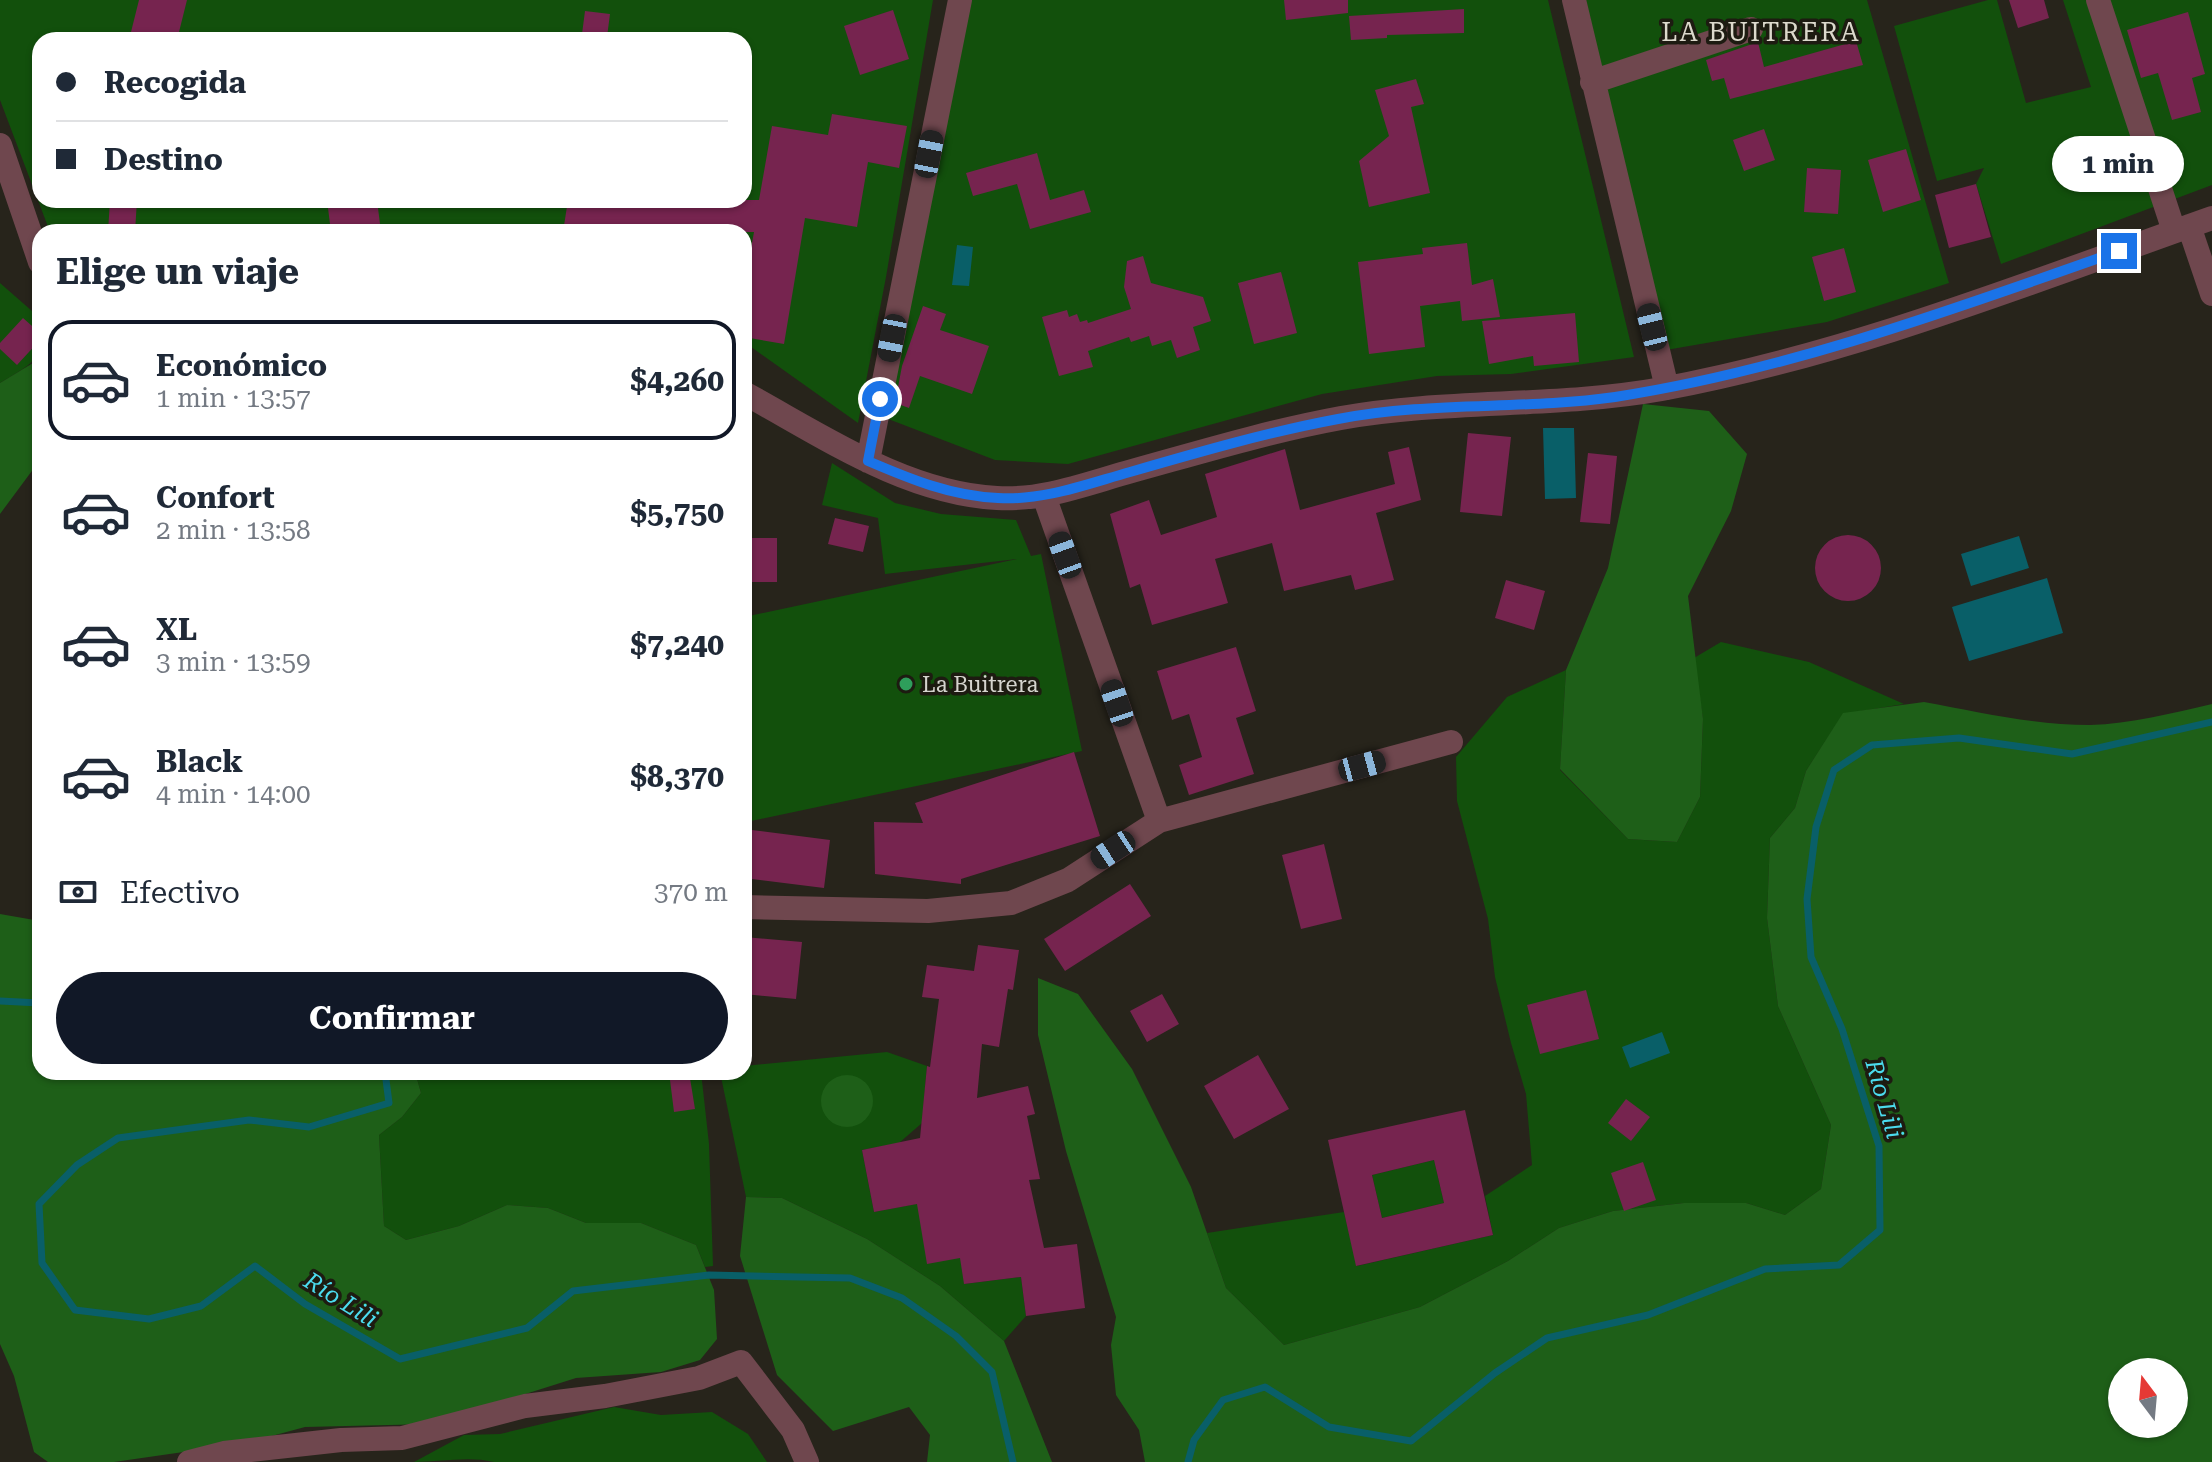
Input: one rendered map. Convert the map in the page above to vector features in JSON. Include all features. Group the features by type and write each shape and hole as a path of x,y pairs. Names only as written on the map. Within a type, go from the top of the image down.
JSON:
{"street":[{"path":"868,461 960,0"},
{"path":"1574,0 1667,388"},
{"path":"2098,0 2181,229 2212,294"},
{"path":"1592,82 1751,29"},
{"path":"0,145 32,242"},
{"path":"0,197 32,246"},
{"path":"752,397 868,461 934,489 998,498 1044,496 1223,446 1339,419 1394,410 1611,397 1667,388 1877,336 2212,218"},
{"path":"1044,496 1159,821"},
{"path":"752,907 928,911 1011,903 1068,880 1159,821 1451,742"},
{"path":"189,1462 224,1453 341,1440 402,1438 525,1406 605,1396 699,1378 741,1362 793,1430 807,1462"}],"green space":[{"path":"0,0 933,0 858,423 752,348 752,224 47,224 41,208 752,208 752,32 32,32 32,184 0,100"},
{"path":"971,0 1548,0 1634,357 1511,374 1437,376 1322,394 1068,464 995,460 883,417"},
{"path":"1586,0 1867,0 1949,283 1827,322 1666,350"},
{"path":"1997,0 2026,103 2091,87 2063,0 2212,0 2212,185 2001,264 1976,184 1984,168 1937,181 1894,26"},
{"path":"0,283 32,311 32,361 0,383"},
{"path":"32,364 32,471 0,514 0,383"},
{"path":"1643,404 1709,411 1747,454 1731,511 1688,596 1703,719 1700,797 1677,842 1628,839 1560,769 1566,670 1608,568"},
{"name":"La Buitrera","path":"832,463 895,503 941,514 1016,520 1031,556 1041,554 1082,751 752,821 752,615 1017,559 885,574 878,518 822,505"},
{"path":"1721,642 1809,662 1904,704 1843,714 1806,771 1795,808 1770,838 1767,918 1778,1006 1831,1125 1821,1189 1785,1215 1746,1203 1684,1203 1613,1211 1559,1228 1508,1261 1420,1307 1284,1345 1226,1288 1207,1233 1344,1212 1357,1266 1493,1235 1485,1196 1532,1165 1526,1094 1495,977 1488,919 1457,801 1456,757 1507,697 1566,670 1560,770 1628,839 1677,842 1700,797 1703,719 1694,658"},
{"path":"1924,702 2027,720 2090,725 2136,720 2212,704 2212,1462 1145,1462 1139,1430 1116,1395 1111,1345 1116,1317 1066,1151 1038,1035 1038,978 1078,994 1132,1069 1191,1187 1226,1288 1284,1345 1420,1307 1508,1261 1559,1228 1613,1211 1684,1203 1746,1203 1785,1215 1821,1189 1831,1125 1778,1006 1767,918 1770,838 1795,808 1806,771 1843,713"},
{"path":"0,914 32,920 32,1080 417,1080 421,1093 402,1117 379,1135 384,1226 406,1240 459,1226 507,1205 548,1208 586,1223 641,1223 696,1245 714,1290 717,1339 700,1360 661,1372 576,1378 431,1424 305,1427 246,1443 114,1462 48,1462 34,1452 14,1376 0,1344"},
{"path":"887,1052 927,1066 922,1123 899,1143 862,1150 874,1212 977,1192 964,1284 1021,1277 1026,1316 1004,1341 940,1286 867,1239 782,1198 746,1197 722,1080 752,1080 752,1065"},
{"path":"847,1075 865,1083 873,1101 865,1119 847,1127 829,1119 821,1101 829,1083"},
{"path":"417,1080 702,1080 709,1144 713,1266 705,1267 696,1245 641,1223 586,1223 548,1208 507,1205 459,1226 406,1240 384,1226 379,1135 402,1117 421,1093"},
{"path":"1434,1160 1444,1203 1382,1218 1372,1175"},
{"path":"746,1197 782,1198 867,1239 940,1286 1004,1341 1052,1462 927,1462 930,1435 909,1407 833,1431 777,1375 740,1256"},
{"path":"614,1407 661,1415 712,1412 748,1434 767,1462 494,1462 464,1459 414,1462 464,1435 500,1434"}],"water":[{"path":"957,245 973,247 969,286 952,285"},
{"path":"1543,428 1574,428 1576,498 1545,499"},
{"path":"2019,536 2029,568 1971,586 1961,554"},
{"path":"2047,578 2063,633 1969,661 1952,607"},
{"path":"1662,1032 1670,1053 1630,1068 1622,1047"}],"building":[{"path":"139,0 187,0 179,32 131,32"},
{"path":"1284,0 1348,0 1348,13 1286,20"},
{"path":"2009,0 2044,0 2049,18 2018,28"},
{"path":"1464,9 1464,33 1387,35 1387,38 1351,40 1349,16"},
{"path":"893,10 909,59 860,75 844,26"},
{"path":"585,11 610,14 608,32 582,32"},
{"path":"2188,12 2205,74 2192,78 2201,112 2172,120 2158,73 2141,78 2127,30"},
{"path":"1856,41 1863,65 1730,99 1724,78 1712,81 1706,60 1758,42 1764,67"},
{"path":"1416,79 1424,104 1411,107 1430,193 1369,207 1359,161 1389,136 1375,90"},
{"path":"832,114 907,126 899,168 868,162 857,227 805,218 784,344 752,338 752,224 564,224 567,208 752,208 752,200 759,200 772,126 828,135"},
{"path":"1764,129 1775,160 1744,171 1733,140"},
{"path":"1906,149 1921,200 1883,212 1868,160"},
{"path":"1037,153 1050,200 1084,190 1091,212 1030,229 1017,184 973,196 966,173"},
{"path":"1807,168 1841,170 1838,214 1804,212"},
{"path":"1976,184 1991,237 1949,248 1935,195"},
{"path":"110,208 136,208 136,224 108,224"},
{"path":"328,208 378,208 380,224 330,224"},
{"path":"1467,243 1472,285 1493,279 1500,317 1462,321 1460,301 1420,306 1425,347 1369,354 1358,262 1423,254 1422,248"},
{"path":"1844,248 1856,292 1824,301 1812,257"},
{"path":"1143,256 1151,283 1203,297 1211,321 1193,327 1200,350 1177,358 1171,340 1152,346 1149,336 1131,342 1129,337 1088,351 1093,367 1059,376 1042,317 1067,310 1069,317 1077,314 1080,322 1087,320 1088,323 1131,309 1124,287 1127,261"},
{"path":"1281,272 1297,333 1254,344 1238,283"},
{"path":"923,306 946,314 940,330 989,346 972,394 920,376 909,408 895,403 902,366"},
{"path":"1575,313 1579,362 1534,366 1533,356 1489,364 1482,321"},
{"path":"23,318 32,326 32,349 17,365 0,349 0,343"},
{"path":"1468,433 1511,437 1502,516 1460,512"},
{"path":"1409,447 1421,500 1376,513 1394,580 1355,590 1351,575 1284,591 1272,543 1215,559 1228,603 1152,625 1140,584 1130,588 1110,514 1149,500 1161,535 1217,517 1205,474 1285,449 1300,510 1395,484 1388,452"},
{"path":"1588,453 1617,456 1610,524 1580,522"},
{"path":"835,518 869,526 863,552 828,544"},
{"path":"1848,535 1871,545 1881,568 1871,591 1848,601 1825,591 1815,568 1825,545"},
{"path":"752,538 777,538 777,582 752,582"},
{"path":"1506,580 1545,591 1534,630 1495,618"},
{"path":"1236,647 1256,711 1236,718 1254,774 1189,795 1179,765 1202,757 1189,714 1172,720 1157,671"},
{"path":"1074,752 1100,836 961,879 961,884 875,874 874,822 923,823 915,803"},
{"path":"752,830 830,840 824,888 752,879"},
{"path":"1324,844 1342,919 1301,929 1282,855"},
{"path":"1130,884 1151,916 1065,971 1044,939"},
{"path":"752,938 802,942 796,999 752,995"},
{"path":"978,945 1019,950 1013,990 1008,989 999,1047 982,1044 977,1098 1028,1086 1035,1114 1027,1116 1040,1179 1029,1180 1044,1248 1077,1244 1085,1308 1026,1316 1021,1277 964,1284 960,1258 927,1264 917,1204 874,1212 862,1150 920,1138 927,1066 930,1067 939,999 922,997 927,965 974,971"},
{"path":"1586,990 1599,1039 1540,1054 1527,1005"},
{"path":"1162,994 1179,1024 1147,1042 1130,1011"},
{"path":"1258,1055 1289,1109 1234,1139 1204,1086"},
{"path":"670,1080 690,1080 695,1109 674,1112"},
{"path":"1626,1099 1650,1117 1631,1141 1608,1123"},
{"path":"1465,1110 1493,1235 1356,1266 1328,1140","holes":["1434,1160 1444,1203 1382,1218 1372,1175"]},
{"path":"1643,1162 1656,1200 1624,1211 1611,1173"}],"waterway":[{"name":"Río Lili","path":"1188,1462 1194,1440 1223,1400 1265,1387 1329,1427 1411,1441 1495,1373 1547,1338 1648,1315 1765,1269 1839,1265 1880,1230 1879,1146 1842,1029 1811,957 1807,899 1816,827 1834,770 1872,745 1959,738 2072,754 2212,722"},
{"name":"Río Lili","path":"0,1001 32,1003"},
{"name":"Río Lili","path":"386,1080 389,1103 309,1127 249,1120 118,1138 77,1165 39,1204 42,1263 75,1310 149,1319 201,1306 255,1266 305,1304 400,1359 527,1328 573,1291 709,1275 850,1278 902,1298 956,1336 992,1372 1013,1462"}],"place":[{"name":"La Buitrera","path":"906,684"}],"district":[{"name":"LA BUITRERA","path":"1761,32"}],"route":[{"path":"880,399 868,461 934,489 998,498 1044,496 1223,446 1339,419 1394,410 1611,397 1667,388 1877,336 2119,251"}]}
